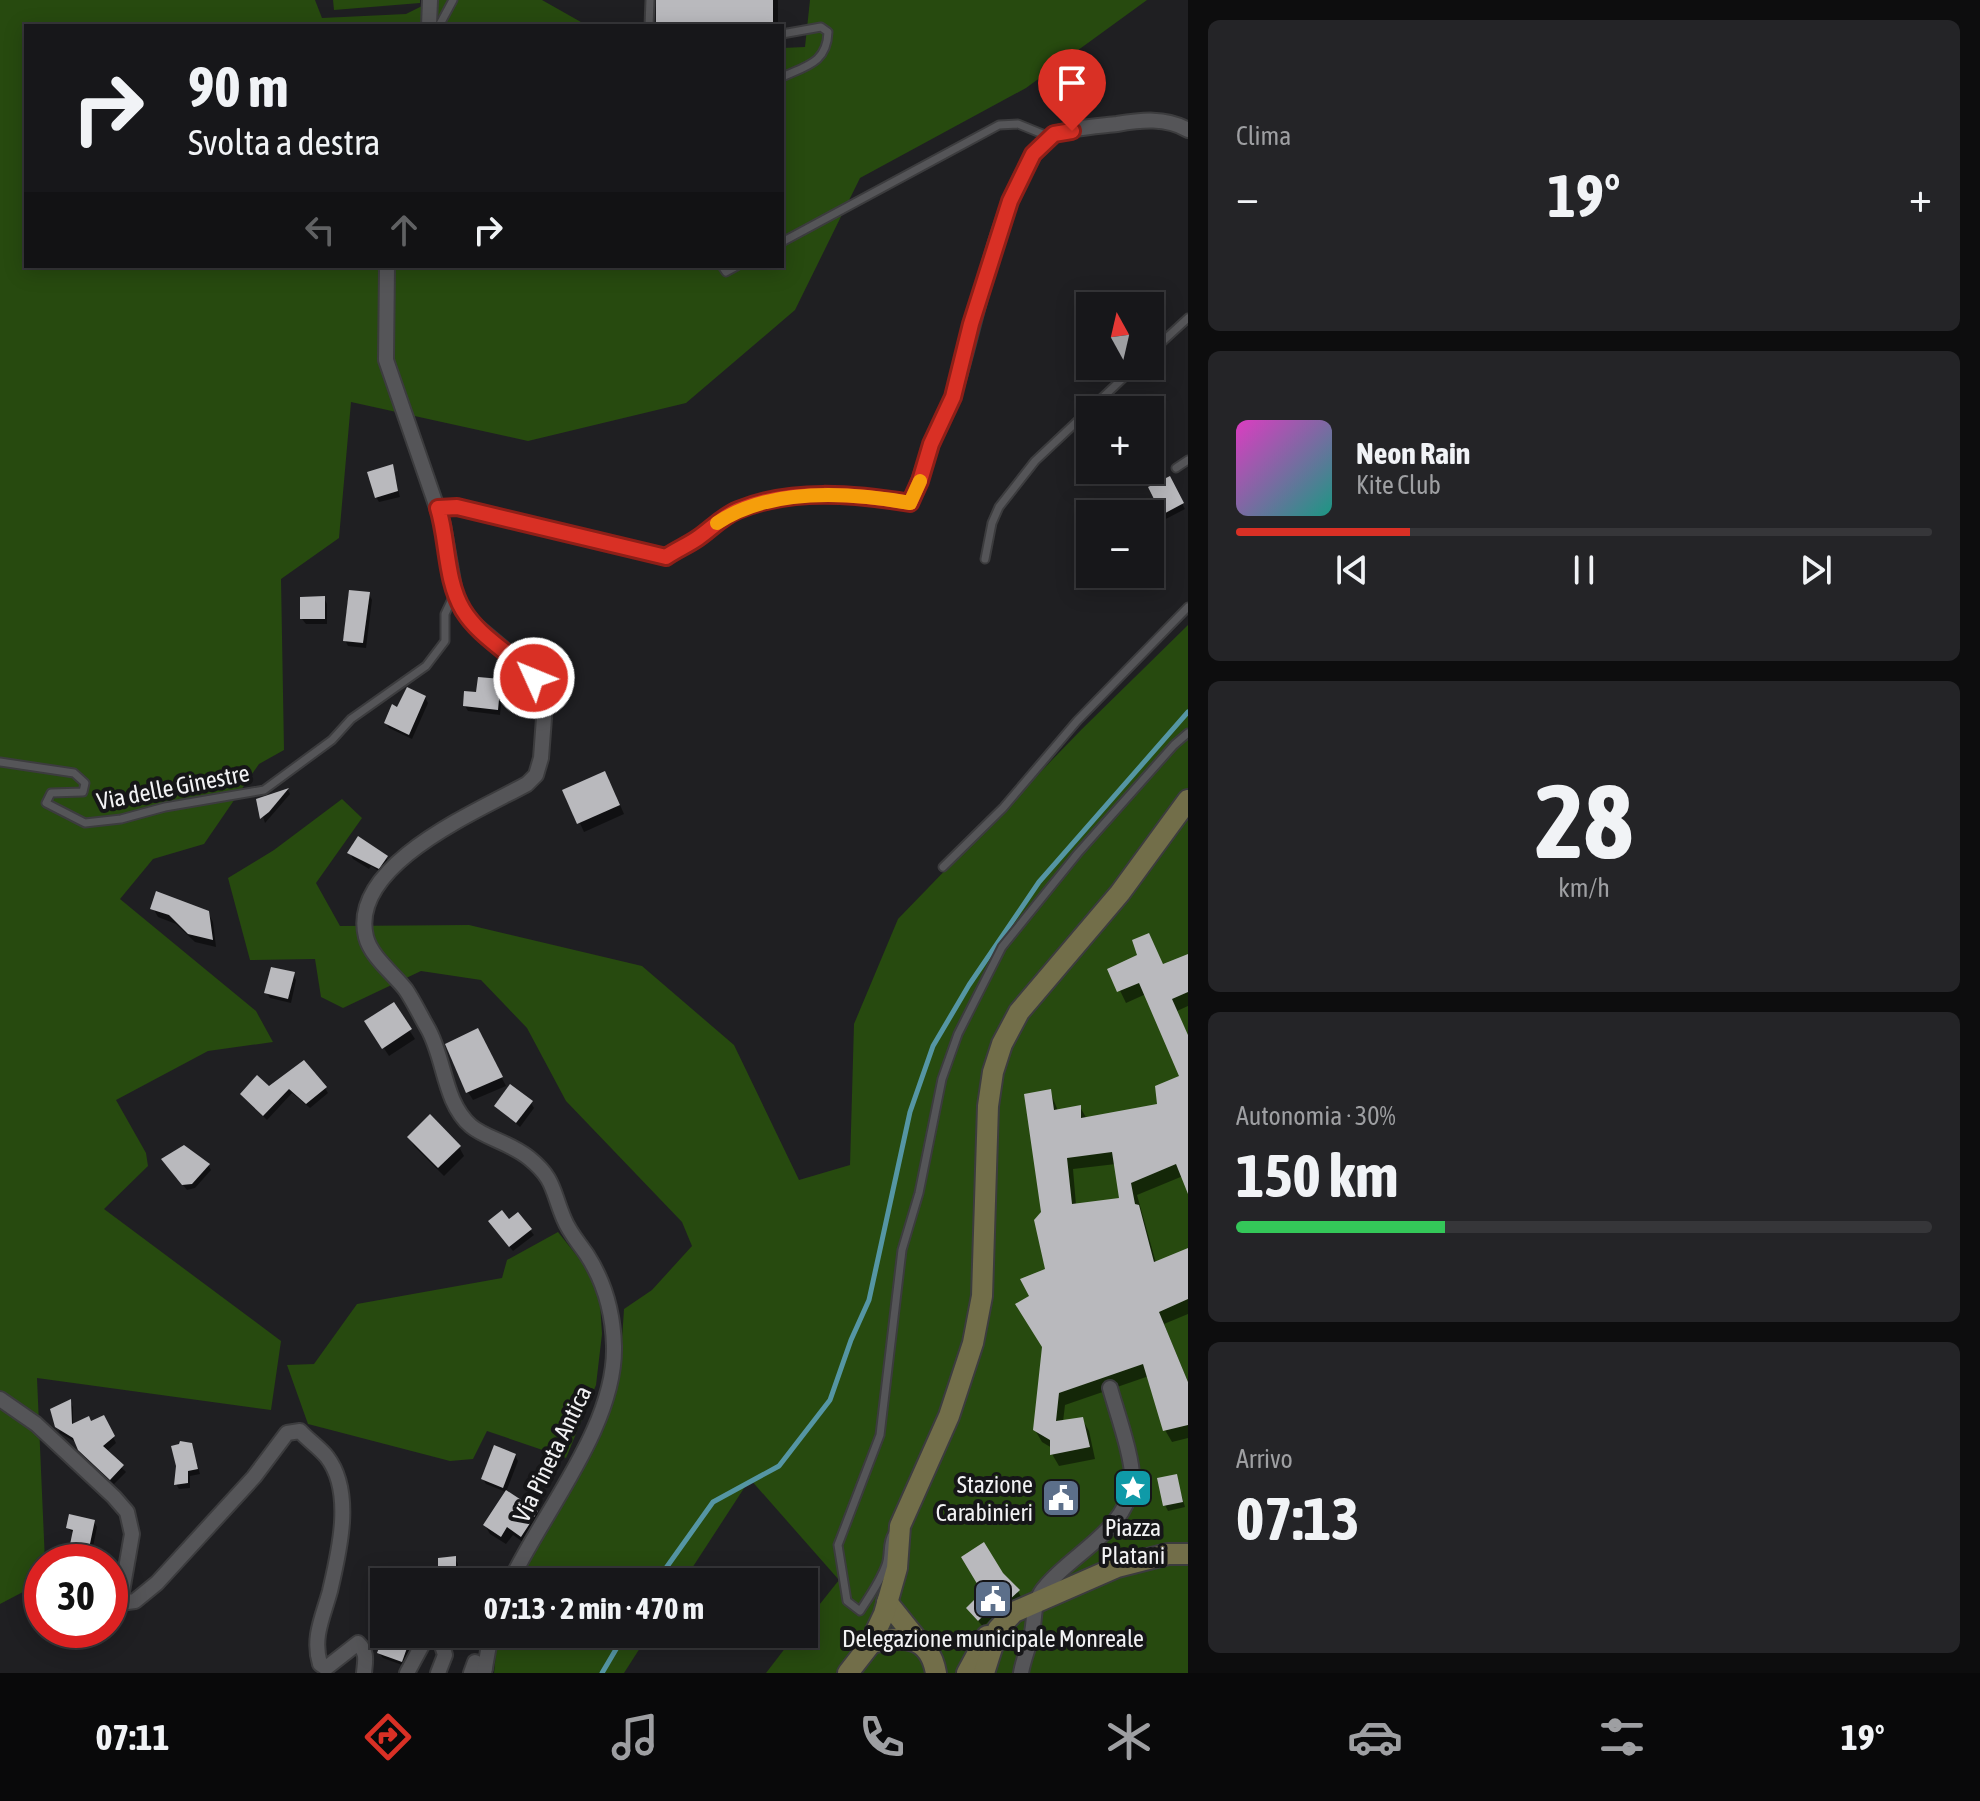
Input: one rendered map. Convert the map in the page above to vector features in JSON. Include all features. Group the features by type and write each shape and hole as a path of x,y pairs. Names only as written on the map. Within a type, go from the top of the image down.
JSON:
{"street":[{"path":"429,24 430,0"},
{"path":"898,501 910,503 931,444 953,397 971,324 1010,201 1033,154 1054,134 1078,130 1147,120 1177,123 1188,130"},
{"name":"Via Pineta Antica","path":"387,268 386,360 438,508 455,593 475,625 534,678 544,718 541,758 536,775 527,784 430,836 402,857 373,893 366,908 364,923 367,940 406,990 429,1029 460,1114 472,1127 507,1143 545,1172 556,1191 564,1221 594,1266 608,1297 614,1348 608,1394 580,1458 518,1568"},
{"path":"848,1673 871,1643 887,1602 897,1568 900,1526 949,1416 973,1343 982,1296 988,1106 993,1072 1002,1044 1019,1012 1120,893 1188,800"},
{"path":"1021,1673 1032,1635 1034,1604 1046,1586 1093,1545 1129,1494 1132,1474 1110,1388"},
{"path":"0,1399 36,1424 127,1512 132,1534 120,1603 135,1601 157,1583 254,1477 287,1433 300,1431 328,1458 341,1488 343,1518 330,1592 318,1625 316,1651 320,1664 326,1668 358,1643 366,1656 364,1673"},
{"path":"967,1673 984,1638 1014,1612 1117,1567 1168,1554 1188,1554"},
{"path":"887,1602 933,1655 936,1673"},
{"path":"984,1673 998,1629"},
{"path":"407,1673 427,1636 440,1639 445,1655 438,1673"},
{"path":"871,1643 905,1639 919,1642"},
{"path":"480,1671 487,1648"}],"lane":[{"path":"440,24 453,0"},
{"path":"649,24 650,0"},
{"path":"784,34 821,27 828,32 827,45 817,61 784,76"},
{"path":"784,241 999,125 1018,124 1050,137"},
{"path":"1164,340 1188,318"},
{"path":"985,559 992,523 999,507 1035,461 1121,380"},
{"path":"1176,468 1188,460"},
{"path":"438,508 457,507 666,557 737,510 768,501 864,496 898,501"},
{"name":"Via delle Ginestre","path":"0,762 74,773 85,783 83,792 51,793 46,803 85,823 121,819 165,807 264,790 332,740 351,719 426,666 445,641 445,614 455,593"},
{"path":"943,867 1003,808 1077,721 1188,607"},
{"path":"900,1526 889,1538 887,1563 860,1611 847,1601 838,1545 880,1435 902,1250 919,1193 942,1079 958,1034 1002,947 1078,853 1188,733"}],"green space":[{"path":"0,0 315,0 322,18 406,14 434,0 542,0 584,24 24,24 24,268 784,268 784,48 805,47 810,0 1147,0 1026,88 860,178 795,310 686,403 528,441 351,402 339,538 281,579 284,750 259,764 204,844 153,859 120,899 256,1011 273,1042 208,1051 116,1100 146,1153 148,1166 104,1209 281,1341 271,1410 37,1378 44,1544 24,1544 24,1591 0,1604"},
{"path":"333,0 420,0 420,3 334,10"},
{"path":"1188,625 1188,1673 766,1673 785,1648 818,1648 818,1606 839,1580 750,1479 692,1568 526,1568 594,1446 620,1370 624,1309 652,1290 692,1246 682,1222 566,1101 527,1028 481,980 421,971 343,1008 321,997 315,959 250,960 228,878 274,850 342,799 362,818 316,883 340,926 469,925 642,966 734,1045 799,1180 850,1165 854,1024 898,919 1082,729"},
{"path":"558,1232 590,1272 600,1303 602,1334 596,1385 566,1458 487,1431 473,1459 450,1461 308,1424 287,1365 314,1364 357,1304 502,1278 507,1260"},
{"path":"497,1648 640,1648 624,1673 494,1673"}],"building":[{"path":"656,0 773,0 773,24 656,24"},
{"path":"393,464 398,491 375,498 367,472"},
{"path":"1170,476 1184,503 1164,514 1164,500 1152,500 1154,499 1148,487 1164,484 1164,479"},
{"path":"349,590 370,592 363,643 343,641"},
{"path":"325,596 325,619 300,619 300,597"},
{"path":"478,677 501,679 498,710 463,706 464,691 476,692"},
{"path":"407,687 426,696 409,735 384,723 392,704 397,707"},
{"path":"605,771 620,805 577,824 562,790"},
{"path":"289,788 269,812 260,819 256,799"},
{"path":"358,836 388,856 379,869 347,853"},
{"path":"156,891 209,911 213,940 188,934 169,915 150,909"},
{"path":"1149,933 1163,964 1188,954 1188,992 1172,999 1188,1035 1188,1194 1176,1164 1131,1183 1154,1262 1188,1248 1188,1299 1159,1312 1188,1382 1188,1425 1163,1431 1143,1364 1059,1393 1056,1421 1083,1417 1090,1447 1050,1455 1050,1440 1033,1430 1042,1347 1015,1304 1029,1296 1020,1279 1045,1269 1034,1220 1041,1212 1024,1094 1051,1089 1054,1110 1081,1105 1081,1118 1157,1104 1155,1086 1179,1076 1139,983 1117,992 1107,969 1137,955 1132,940","holes":["1112,1152 1119,1198 1072,1204 1067,1158"]},
{"path":"271,967 295,972 288,999 264,993"},
{"path":"394,1002 412,1029 382,1049 364,1021"},
{"path":"478,1028 503,1077 466,1093 445,1044"},
{"path":"304,1060 327,1087 306,1104 289,1089 263,1116 240,1094 257,1075 269,1086"},
{"path":"510,1084 533,1101 516,1123 494,1106"},
{"path":"430,1114 461,1146 438,1168 407,1137"},
{"path":"184,1145 210,1164 192,1184 182,1185 161,1159"},
{"path":"502,1210 509,1219 518,1212 532,1229 509,1247 488,1221"},
{"path":"71,1399 72,1424 89,1416 91,1421 104,1415 115,1436 103,1446 124,1465 110,1480 78,1450 73,1438 55,1427 50,1409"},
{"path":"180,1441 192,1443 198,1469 188,1471 188,1483 174,1485 176,1466 171,1446"},
{"path":"494,1445 516,1454 503,1488 481,1479"},
{"path":"1177,1474 1183,1502 1163,1506 1157,1478"},
{"path":"506,1490 538,1511 521,1537 507,1527 501,1537 483,1525"},
{"path":"69,1514 95,1520 90,1544 70,1544 73,1530 66,1528"},
{"path":"984,1542 1003,1573 1020,1590 990,1618 986,1613 978,1621 966,1608 982,1592 961,1557"},
{"path":"456,1556 456,1568 438,1568 438,1558"},
{"path":"379,1648 407,1648 402,1662 377,1653"}],"waterway":[{"path":"666,1568 713,1502 779,1466 830,1400 869,1300 910,1112 933,1046 969,985 1039,882 1188,712"},
{"path":"602,1673 617,1648"}],"slow traffic":[{"path":"717,523 737,510 793,498 881,497 910,503 920,481"}],"place":[{"name":"Piazza Platani","path":"1133,1488"},
{"name":"Stazione Carabinieri","path":"1061,1498"},
{"name":"Delegazione municipale Monreale","path":"993,1599"}],"route":[{"path":"534,678 475,625 463,610 455,593 438,508 457,507 666,557 737,510 768,501 864,496 910,503 931,444 953,397 971,324 1010,201 1033,154 1054,134 1072,131"}]}
